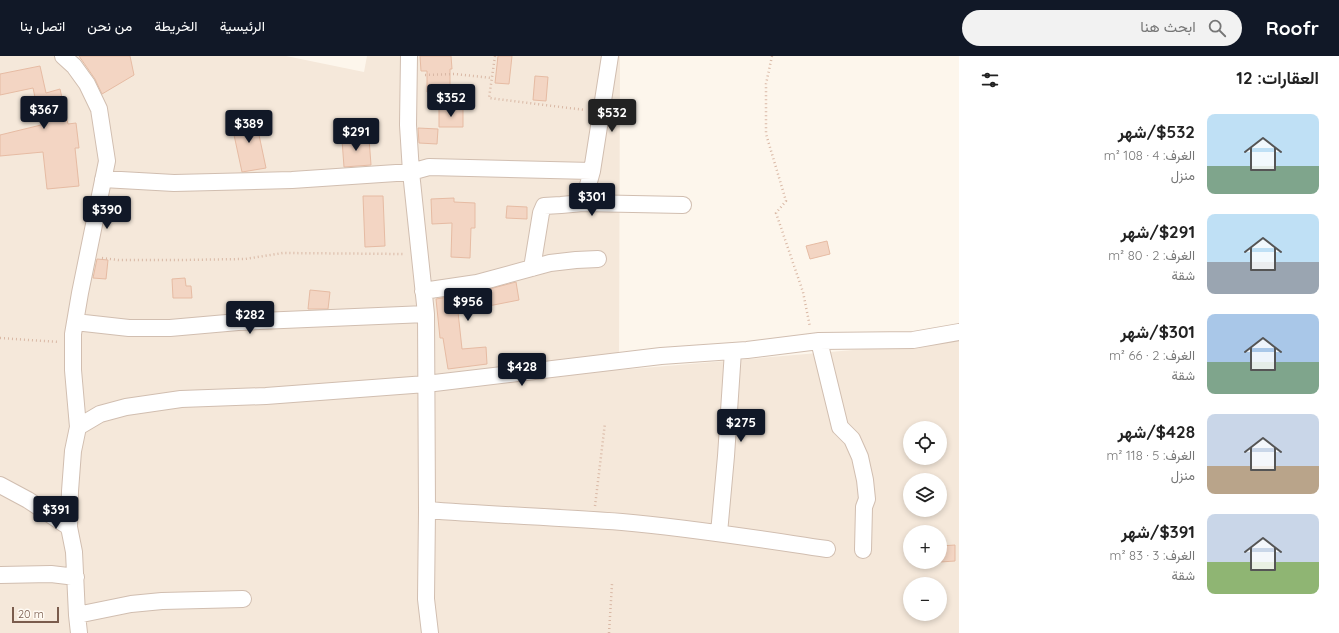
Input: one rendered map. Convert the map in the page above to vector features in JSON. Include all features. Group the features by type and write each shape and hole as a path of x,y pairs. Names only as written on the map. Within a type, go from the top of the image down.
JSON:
{"street":[{"path":"64,56 74,66 87,84 99,109 107,162 75,322 73,344 74,391 78,427 72,458 69,527 74,552 79,633"},
{"path":"409,56 408,125 426,314 426,598 430,633"},
{"path":"583,203 592,171 610,56"},
{"path":"103,179 182,183 292,180 412,172 429,167 592,171"},
{"path":"532,268 541,213 544,206 561,206 583,203 683,205"},
{"path":"424,291 477,283 532,268 565,261 598,259"},
{"path":"75,322 129,328 170,328 238,322 426,314"},
{"path":"78,427 100,414 126,407 181,400 266,396 426,384 661,356 733,351 819,341 913,340 959,332"},
{"path":"819,341 840,427 852,439 860,458 865,480 867,499 864,507 863,550"},
{"path":"719,533 733,351"},
{"path":"0,485 28,500 69,527"},
{"path":"427,510 631,523 719,533 827,549"},
{"path":"0,575 51,574 76,577"},
{"path":"77,616 131,604 162,601 242,599"}],"path":[{"path":"495,56 490,98 601,112"},
{"path":"772,56 766,84 766,134 786,201 776,213 803,292 809,324 819,341"},
{"path":"409,75 455,74 492,78"},
{"path":"88,256 118,260 182,260 245,259 283,253 421,254"},
{"path":"0,338 47,340 73,344"},
{"path":"593,520 606,423"},
{"path":"609,633 612,584"}],"shaded area":[{"path":"0,56 286,56 364,72 367,56 620,56 619,370 959,341 959,633 0,633"}],"building":[{"path":"79,56 130,56 134,75 102,94 95,79"},
{"path":"420,56 451,56 452,69 450,69 450,92 427,92 427,71 421,71"},
{"path":"498,56 512,56 509,84 495,83"},
{"path":"40,66 46,93 60,89 68,124 76,123 79,148 75,148 79,186 47,189 43,152 0,156 0,135 41,125 33,88 0,95 0,74"},
{"path":"535,76 548,77 546,101 533,100"},
{"path":"439,109 463,109 463,127 439,127"},
{"path":"255,116 266,168 242,172 231,121"},
{"path":"418,128 438,129 437,144 419,143"},
{"path":"369,138 371,165 344,167 342,140"},
{"path":"363,196 383,196 385,246 365,247"},
{"path":"454,198 454,202 475,203 475,228 471,228 470,258 451,257 452,223 432,224 431,199"},
{"path":"507,206 527,207 527,219 506,218"},
{"path":"827,241 830,254 810,259 806,246"},
{"path":"97,259 108,260 106,279 93,278"},
{"path":"185,278 186,286 191,286 192,298 173,298 172,279"},
{"path":"516,282 519,300 458,312 462,349 486,347 487,364 448,369 443,338 440,338 436,299 478,292"},
{"path":"310,290 330,292 328,309 308,309"},
{"path":"955,545 955,561 947,562 947,546"}]}
